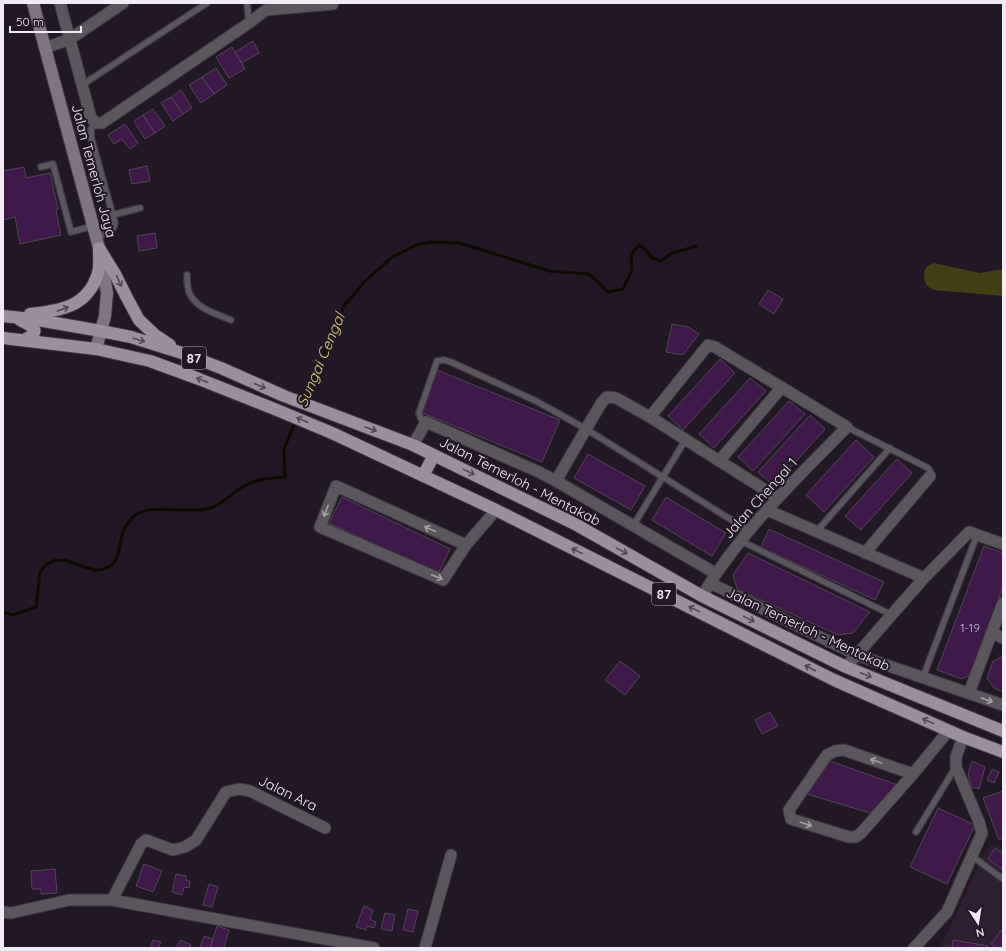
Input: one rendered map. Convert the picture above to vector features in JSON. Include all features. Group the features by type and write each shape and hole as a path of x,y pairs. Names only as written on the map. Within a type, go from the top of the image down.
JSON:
{"main road":[{"path":"7,316 55,312 80,301 91,287 98,273 96,237"},
{"path":"96,237 140,320 155,335 182,353"},
{"path":"7,316 31,325 34,329 32,336 24,340"},
{"name":"Jalan Temerloh - Mentakab","path":"7,316 32,319 131,337 182,353 334,416 413,445 575,524 702,596 846,667 1003,731"},
{"name":"87","path":"3,338 96,349 150,361 277,410 327,431 496,510 834,680 963,737 1003,752"},
{"path":"423,476 434,455"}],"street":[{"name":"Jalan Temerloh Jaya","path":"33,3 96,237 107,293 105,316 96,349"},
{"path":"61,3 91,118 99,123 249,23 266,10 333,3"},
{"path":"45,48 70,39 123,3"},
{"path":"650,417 708,345 715,347 847,427"},
{"path":"720,460 782,387"},
{"path":"556,481 586,428 602,402 607,397 616,398 650,417 778,498"},
{"path":"413,445 426,422 539,472 715,573"},
{"name":"Jalan Chengal 1","path":"702,596 715,573 767,510 847,427"},
{"path":"865,553 930,476"},
{"path":"466,545 336,486 320,527 443,580 466,545 496,510"},
{"path":"767,510 924,578"},
{"path":"846,667 924,578 969,532 1003,544"},
{"path":"710,583 857,655 1003,705"},
{"path":"968,693 1003,603"},
{"path":"992,633 1003,638"},
{"path":"913,774 844,750 835,751 827,755 789,810 791,819 849,837 856,836 861,833 913,774 949,730"},
{"path":"914,948 948,912 982,833 979,822 956,767 956,757 963,737"},
{"name":"Jalan Ara","path":"112,900 141,844 146,840 173,850 186,847 196,840 226,792 239,789 250,791 324,828"},
{"path":"425,948 451,856"},
{"path":"3,912 11,913 69,900 112,900 330,944 374,948"}],"lane":[{"path":"82,85 207,3"},
{"path":"247,3 249,23"},
{"path":"41,167 53,164 71,232 96,237 109,233 114,227 112,215 91,137 91,129 99,123"},
{"path":"112,215 140,208"},
{"path":"187,275 189,293 196,302 207,310 231,320"},
{"path":"426,422 421,419 419,413 437,361 444,360 470,370 530,398 586,428 749,531"},
{"path":"847,427 928,468 930,471 930,476"},
{"path":"633,526 686,439"},
{"path":"816,532 890,448"},
{"path":"923,678 977,535"},
{"path":"741,541 892,615"},
{"path":"916,832 956,767"},
{"path":"972,856 1003,879"}],"shaded area":[{"path":"934,263 980,273 1003,269 1003,296 934,290 927,286 924,276 927,266"},
{"path":"997,844 1003,848 1003,948 940,948 981,861 990,845"}],"building":[{"path":"253,41 259,53 242,63 235,52"},
{"path":"232,47 245,69 229,78 216,57"},
{"path":"216,68 227,85 214,94 202,77"},
{"path":"202,77 214,94 201,103 189,85"},
{"path":"181,90 192,108 183,114 171,97"},
{"path":"171,97 183,114 173,121 161,103"},
{"path":"153,109 165,126 155,133 143,115"},
{"path":"143,115 155,133 145,139 134,121"},
{"path":"125,124 138,143 130,149 122,139 114,144 108,135"},
{"path":"147,166 150,181 132,184 129,170"},
{"path":"24,167 26,178 50,173 58,209 56,210 61,235 20,244 15,217 3,220 3,171"},
{"path":"155,233 157,248 139,251 137,236"},
{"path":"768,290 783,299 774,314 759,304"},
{"path":"672,324 688,327 699,334 683,355 666,352"},
{"path":"720,359 735,373 683,430 668,416"},
{"path":"437,370 560,420 542,462 420,412"},
{"path":"750,378 766,391 714,448 699,434"},
{"path":"789,401 805,414 753,471 738,457"},
{"path":"810,415 825,429 774,486 758,472"},
{"path":"856,440 874,457 824,512 806,495"},
{"path":"588,454 645,486 631,510 574,478"},
{"path":"897,459 912,473 861,530 845,516"},
{"path":"342,497 450,549 438,574 329,523"},
{"path":"666,497 726,533 712,556 652,520"},
{"path":"769,529 884,582 875,600 761,547"},
{"path":"984,546 1003,553 1003,587 970,675 962,679 937,670"},
{"path":"748,553 870,612 853,633 838,635 737,589 733,575"},
{"path":"1003,656 1003,692 994,688 987,678 993,661"},
{"path":"620,661 640,676 625,695 605,680"},
{"path":"770,712 778,726 762,734 755,720"},
{"path":"830,761 898,785 870,813 807,794"},
{"path":"972,761 985,767 979,789 971,787 968,774"},
{"path":"992,769 999,772 994,783 987,780"},
{"path":"1003,791 1003,838 999,840 983,798"},
{"path":"938,808 975,825 947,884 910,867"},
{"path":"995,848 1003,854 1003,870 988,859"},
{"path":"144,864 162,871 153,892 136,886"},
{"path":"55,869 57,893 41,894 41,889 32,889 31,871"},
{"path":"176,874 186,876 186,880 190,881 189,888 184,887 182,895 172,892"},
{"path":"209,884 218,887 212,907 203,905"},
{"path":"364,906 373,910 370,919 376,922 374,928 367,926 366,930 356,927"},
{"path":"408,909 418,911 413,932 403,930"},
{"path":"385,913 395,915 392,931 381,929"},
{"path":"217,926 229,930 224,948 210,948"},
{"path":"1003,928 1003,948 996,948 991,944"},
{"path":"204,936 213,939 210,948 200,948"},
{"path":"153,940 161,942 158,948 150,948"},
{"path":"181,940 191,945 189,948 176,948"},
{"path":"953,940 988,946 988,948 952,948"}],"waterway":[{"name":"Sungai Cengal","path":"304,400 344,306 365,281 391,258 416,245 431,242 460,243 549,271 589,274 608,292 623,289 632,270 631,255 639,245 646,250 652,258 661,261 672,253 697,246"},
{"name":"Sungai Cengal","path":"3,612 13,615 36,607 40,572 49,563 57,560 64,560 95,570 110,566 116,560 125,528 133,517 140,512 159,509 194,510 213,507 240,488 249,484 264,479 285,477 284,449 296,420"}]}
